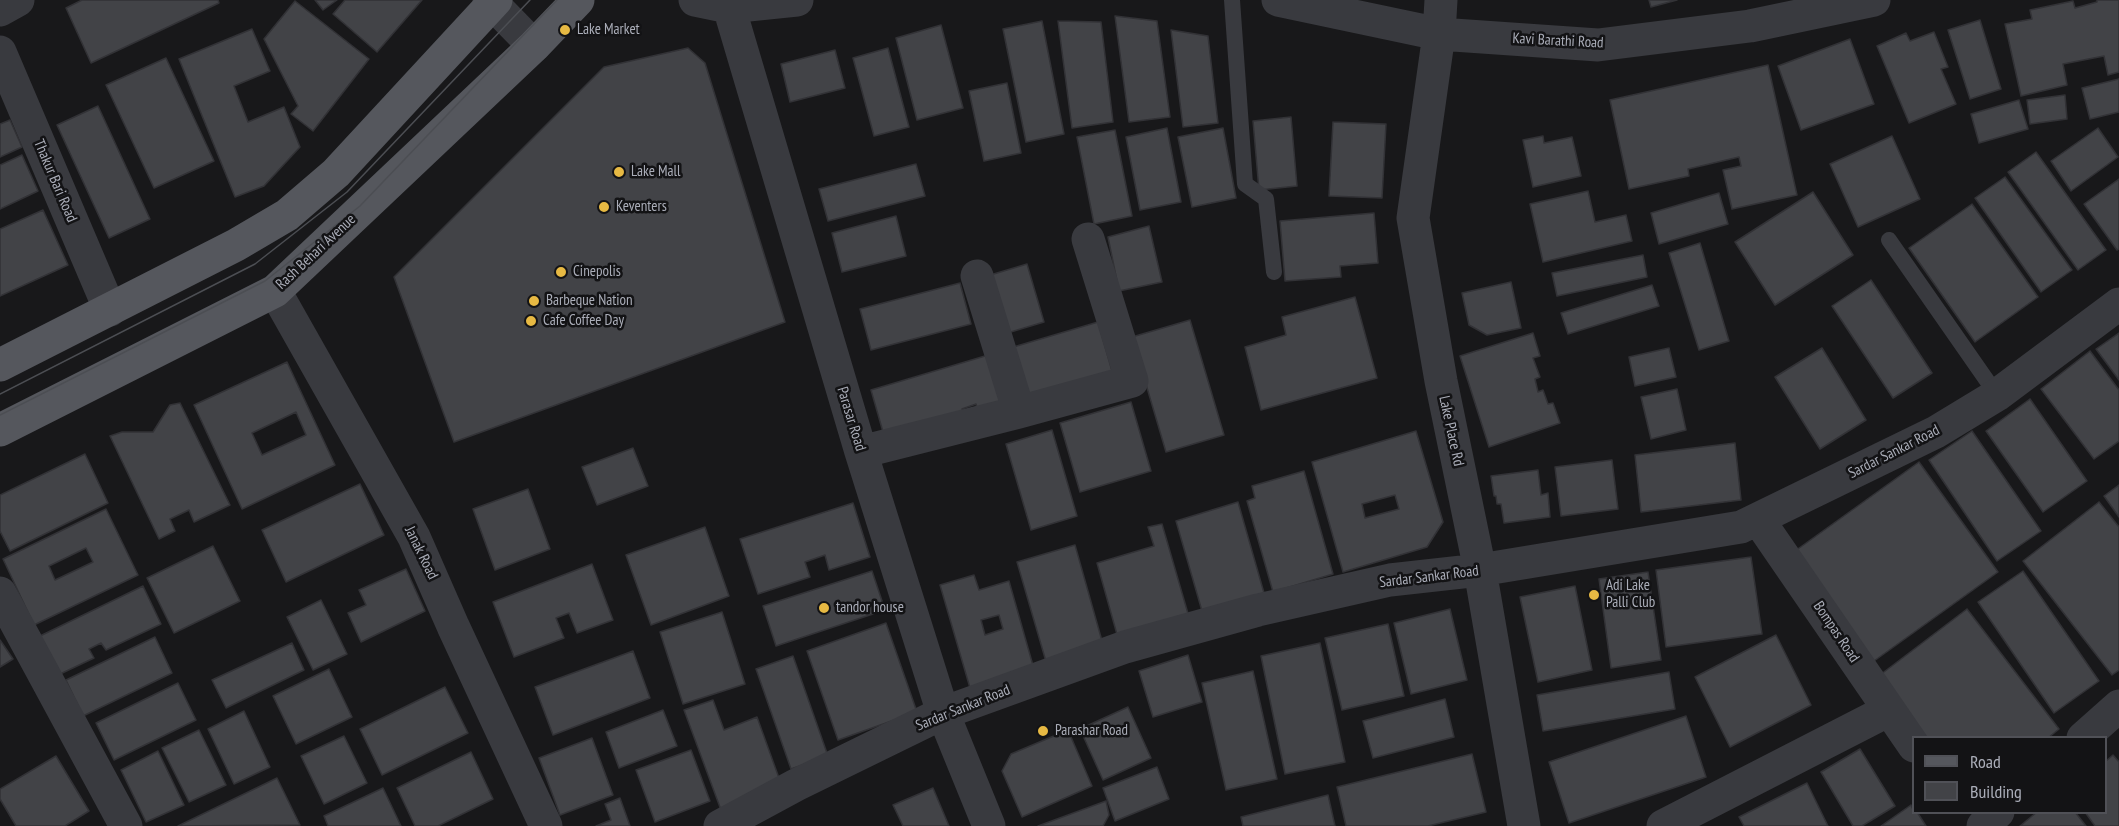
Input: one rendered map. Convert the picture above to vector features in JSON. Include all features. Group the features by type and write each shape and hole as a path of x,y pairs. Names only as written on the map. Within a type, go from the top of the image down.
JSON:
{"main road":[{"name":"Rash Behari Avenue","path":"0,430 275,291 534,46 578,0"},
{"path":"0,365 236,245 287,215 336,173 492,1"}],"street":[{"path":"0,10 18,0"},
{"path":"695,0 729,7 797,0"},
{"name":"Kavi Barathi Road","path":"1278,0 1439,34 1598,45 1750,26 1800,8 1874,0"},
{"name":"Lake Place Rd","path":"1441,0 1439,34 1413,218 1441,381 1480,570 1524,826"},
{"path":"492,1 534,46"},
{"name":"Parasar Road","path":"729,7 861,452 943,712 989,826"},
{"name":"Thakur Bari Road","path":"0,52 110,310"},
{"path":"861,452 1132,381 1088,238"},
{"path":"977,276 1019,412"},
{"name":"Janak Road","path":"275,291 414,537 546,826"},
{"name":"Sardar Sankar Road","path":"720,826 796,785 943,712 1125,647 1258,610 1390,580 1480,570 1742,527 1936,432 1996,395 2119,304"},
{"name":"Bompas Road","path":"1758,519 1912,743"},
{"path":"0,593 126,826"},
{"path":"2085,736 2119,706"},
{"path":"1664,826 1889,710"},
{"path":"1983,826 1997,814"}],"lane":[{"path":"1232,0 1245,184 1266,199 1274,272"},
{"path":"1889,240 1996,395"}],"building":[{"path":"82,0 218,0 219,3 91,63 66,8"},
{"path":"315,0 337,0 323,10"},
{"path":"345,0 422,0 377,52 333,14"},
{"path":"1649,0 1677,0 1651,7"},
{"path":"2097,0 2119,0 2119,72 2108,75 2104,56 2063,64 2067,85 2021,96 2005,24 2032,19 2030,10 2073,1 2075,8 2097,2"},
{"path":"295,1 369,59 313,131 291,114 298,106 264,39"},
{"path":"1115,16 1157,21 1170,117 1129,122"},
{"path":"1980,20 2001,89 1970,99 1948,30"},
{"path":"1042,21 1064,134 1026,142 1003,29"},
{"path":"1058,21 1101,22 1113,122 1072,128"},
{"path":"941,25 963,108 917,120 896,38"},
{"path":"252,29 270,71 234,86 248,122 284,107 300,147 264,186 235,197 179,59"},
{"path":"1171,30 1208,36 1218,123 1183,127"},
{"path":"1934,32 1948,67 1941,69 1956,104 1909,123 1877,46 1906,33 1910,41"},
{"path":"1850,39 1874,104 1801,130 1778,66"},
{"name":"Lake Mall","path":"688,48 705,63 785,322 454,442 394,277 604,67"},
{"path":"888,48 909,127 874,136 853,58"},
{"path":"835,50 845,88 790,102 781,64"},
{"path":"166,58 214,161 154,188 106,85"},
{"path":"1768,65 1797,195 1732,209 1723,170 1741,166 1739,157 1688,169 1689,176 1629,189 1610,100"},
{"path":"2119,79 2119,112 2090,119 2082,88"},
{"path":"1007,83 1021,153 984,161 969,91"},
{"path":"2065,95 2067,119 2030,124 2027,100"},
{"path":"2019,100 2028,129 1979,143 1971,114"},
{"path":"98,106 150,219 109,238 57,125"},
{"path":"1291,117 1297,186 1259,190 1253,121"},
{"path":"10,120 22,147 0,157 0,124"},
{"path":"1333,122 1386,124 1382,198 1329,196"},
{"path":"1167,128 1181,202 1140,210 1126,137"},
{"path":"1223,128 1236,198 1192,207 1178,137"},
{"path":"2098,128 2118,157 2071,191 2051,161"},
{"path":"1115,130 1132,216 1094,224 1077,137"},
{"path":"1543,136 1544,143 1572,137 1581,176 1533,187 1523,140"},
{"path":"1892,136 1920,199 1858,227 1830,164"},
{"path":"2036,152 2106,250 2078,270 2008,172"},
{"path":"22,155 38,191 0,209 0,165"},
{"path":"916,164 925,196 828,221 819,189"},
{"path":"2005,177 2072,270 2041,292 1975,198"},
{"path":"2119,179 2119,249 2117,250 2084,204"},
{"path":"1588,191 1595,222 1626,215 1632,241 1543,262 1530,204"},
{"path":"1813,192 1853,255 1775,305 1735,242"},
{"path":"1719,193 1728,224 1659,244 1651,213"},
{"path":"1972,204 2038,297 1975,342 1909,248"},
{"path":"43,210 68,265 0,296 0,229"},
{"path":"1374,213 1378,263 1340,266 1341,277 1285,281 1280,221"},
{"path":"896,216 906,256 842,272 832,233"},
{"path":"1149,226 1162,282 1119,291 1108,237"},
{"path":"1700,243 1729,341 1699,350 1669,253"},
{"path":"1643,255 1647,277 1557,296 1552,273"},
{"path":"1027,264 1044,322 1004,334 987,276"},
{"path":"1871,280 1932,373 1893,398 1832,306"},
{"path":"1511,282 1521,328 1487,335 1469,325 1462,293"},
{"path":"960,283 971,324 871,350 860,309"},
{"path":"1652,285 1659,306 1568,334 1561,313"},
{"path":"1355,297 1377,378 1261,410 1245,347 1286,335 1282,317"},
{"path":"1190,320 1224,435 1166,452 1132,337"},
{"path":"1098,322 1114,378 1027,404 1010,348"},
{"path":"1533,333 1540,356 1533,358 1540,377 1535,379 1538,392 1543,390 1548,404 1553,403 1560,423 1489,447 1460,356"},
{"path":"2119,333 2119,380 2096,349"},
{"path":"1669,348 1676,377 1635,386 1629,357"},
{"path":"1822,348 1866,420 1820,449 1775,377"},
{"path":"2090,351 2119,390 2119,441 2094,459 2041,389"},
{"path":"995,353 1009,401 978,411 976,404 962,409 963,415 885,439 871,390"},
{"path":"287,362 335,465 242,509 194,405","holes":["296,412 306,435 262,455 252,433"]},
{"path":"1677,389 1686,430 1651,439 1641,397"},
{"path":"2030,399 2087,481 2043,512 1986,431"},
{"path":"1131,402 1151,471 1080,492 1060,423"},
{"path":"180,403 230,505 194,522 189,510 170,519 175,531 159,539 110,436 122,432 153,432 170,405"},
{"path":"1052,430 1077,516 1031,530 1006,444"},
{"path":"1416,431 1443,522 1427,547 1343,572 1312,462","holes":["1395,495 1399,509 1365,518 1362,504"]},
{"path":"1972,431 2041,531 1997,561 1929,460"},
{"path":"1735,443 1741,500 1641,512 1635,455"},
{"path":"633,448 648,486 597,505 582,467"},
{"path":"85,454 108,503 10,551 0,531 0,495"},
{"path":"1612,460 1618,509 1561,516 1555,467"},
{"path":"1919,462 1998,572 1874,661 1795,551"},
{"path":"1538,470 1541,495 1548,493 1550,517 1504,523 1501,504 1497,504 1496,496 1494,496 1491,476"},
{"path":"1304,471 1333,574 1273,592 1247,501 1255,498 1252,486"},
{"path":"360,484 384,535 286,582 262,530"},
{"path":"2119,485 2119,517 2104,496"},
{"path":"528,489 550,549 495,570 473,509"},
{"path":"1238,502 1264,593 1202,611 1176,521"},
{"path":"2099,502 2119,527 2119,670 2112,675 2023,561"},
{"path":"853,503 870,557 829,570 825,555 805,562 810,577 758,594 740,539"},
{"path":"106,509 138,575 34,625 3,559","holes":["86,548 93,562 55,580 49,566"]},
{"path":"1162,524 1189,617 1118,638 1097,563 1154,546 1148,527"},
{"path":"705,527 729,596 651,625 626,555"},
{"path":"1075,545 1104,648 1047,665 1017,562"},
{"path":"213,546 240,601 174,633 147,578"},
{"path":"1751,557 1762,634 1666,647 1656,570"},
{"path":"592,564 613,620 577,633 569,613 556,618 564,638 514,657 493,602"},
{"path":"406,569 425,611 361,642 348,613 366,605 359,590"},
{"name":"tandor house","path":"872,571 885,610 776,646 763,606"},
{"path":"2023,571 2099,681 2054,713 1978,602"},
{"path":"1648,572 1661,660 1611,668 1599,579"},
{"path":"974,575 979,590 1009,581 1034,669 970,688 940,585","holes":["999,615 1003,629 985,635 981,620"]},
{"path":"143,586 161,624 106,650 101,643 89,649 94,658 58,675 40,636"},
{"path":"1575,586 1592,670 1538,682 1520,597"},
{"path":"321,600 347,654 313,670 287,617"},
{"path":"1450,609 1467,680 1411,694 1394,623"},
{"path":"1967,609 2059,729 2050,736 1920,736 1876,678"},
{"path":"722,612 745,684 683,704 660,632"},
{"path":"886,623 917,712 838,740 807,651"},
{"path":"1388,624 1404,696 1342,710 1325,638"},
{"path":"1776,635 1811,705 1730,747 1695,677"},
{"path":"155,637 172,673 83,716 66,680"},
{"path":"0,640 13,659 0,667"},
{"path":"292,643 304,670 226,708 212,680"},
{"path":"1320,643 1345,762 1285,774 1261,656"},
{"path":"633,651 650,698 553,735 535,687"},
{"path":"1188,655 1202,702 1153,717 1139,671"},
{"path":"793,656 828,756 791,769 756,669"},
{"path":"329,669 352,717 296,744 273,696"},
{"path":"1253,671 1277,779 1226,790 1202,683"},
{"path":"1669,672 1675,709 1543,731 1537,695"},
{"path":"178,683 196,720 114,760 96,723"},
{"path":"445,687 468,733 382,775 360,729"},
{"path":"1445,699 1454,737 1373,758 1363,721"},
{"path":"713,700 724,730 757,717 779,778 721,810 684,710"},
{"path":"1128,707 1151,758 1103,780 1080,729"},
{"path":"663,710 677,746 619,768 606,732"},
{"path":"244,711 270,767 234,784 208,729"},
{"path":"1686,716 1706,777 1569,823 1549,762"},
{"path":"199,730 226,785 189,802 162,748"},
{"path":"1068,730 1092,786 1022,817 1002,771 1011,754"},
{"path":"344,736 367,783 324,804 301,756"},
{"path":"592,738 613,795 560,815 539,758"},
{"path":"1860,749 1895,806 1862,826 1853,826 1821,772"},
{"path":"691,750 710,801 655,822 636,770"},
{"path":"158,751 184,805 146,822 121,770"},
{"path":"471,752 493,799 438,826 415,826 397,788"},
{"path":"1472,754 1486,812 1428,826 1346,826 1337,787"},
{"path":"2113,755 2119,762 2119,826 2095,826 2086,814 2107,814 2107,760"},
{"path":"56,756 89,811 65,826 16,826 0,799 0,789"},
{"path":"1157,767 1169,799 1115,821 1103,788"},
{"path":"277,778 300,825 178,826"},
{"path":"1807,783 1828,826 1744,826 1739,817"},
{"path":"383,788 401,826 328,826 324,816"},
{"path":"933,788 949,826 903,826 893,805"},
{"path":"1328,795 1335,826 1243,826 1241,817"},
{"path":"620,798 630,826 596,826 611,820 605,804"},
{"path":"1106,801 1109,815 1103,826 1038,826"},
{"path":"1911,805 1912,814 1918,814 1926,826 1881,826"},
{"path":"2035,814 2077,814 2086,826 2020,826"}],"tram line":[{"path":"0,394 255,264 347,192 530,0"},
{"path":"0,415 265,281 360,206 557,0"}],"place":[{"name":"Lake Market","path":"565,30"},
{"name":"Lake Mall","path":"619,172"},
{"name":"Keventers","path":"604,207"},
{"name":"Cinepolis","path":"561,272"},
{"name":"Barbeque Nation","path":"534,301"},
{"name":"Cafe Coffee Day","path":"531,321"},
{"name":"Adi Lake Palli Club","path":"1594,595"},
{"name":"tandor house","path":"824,608"},
{"name":"Parashar Road","path":"1043,731"}]}
